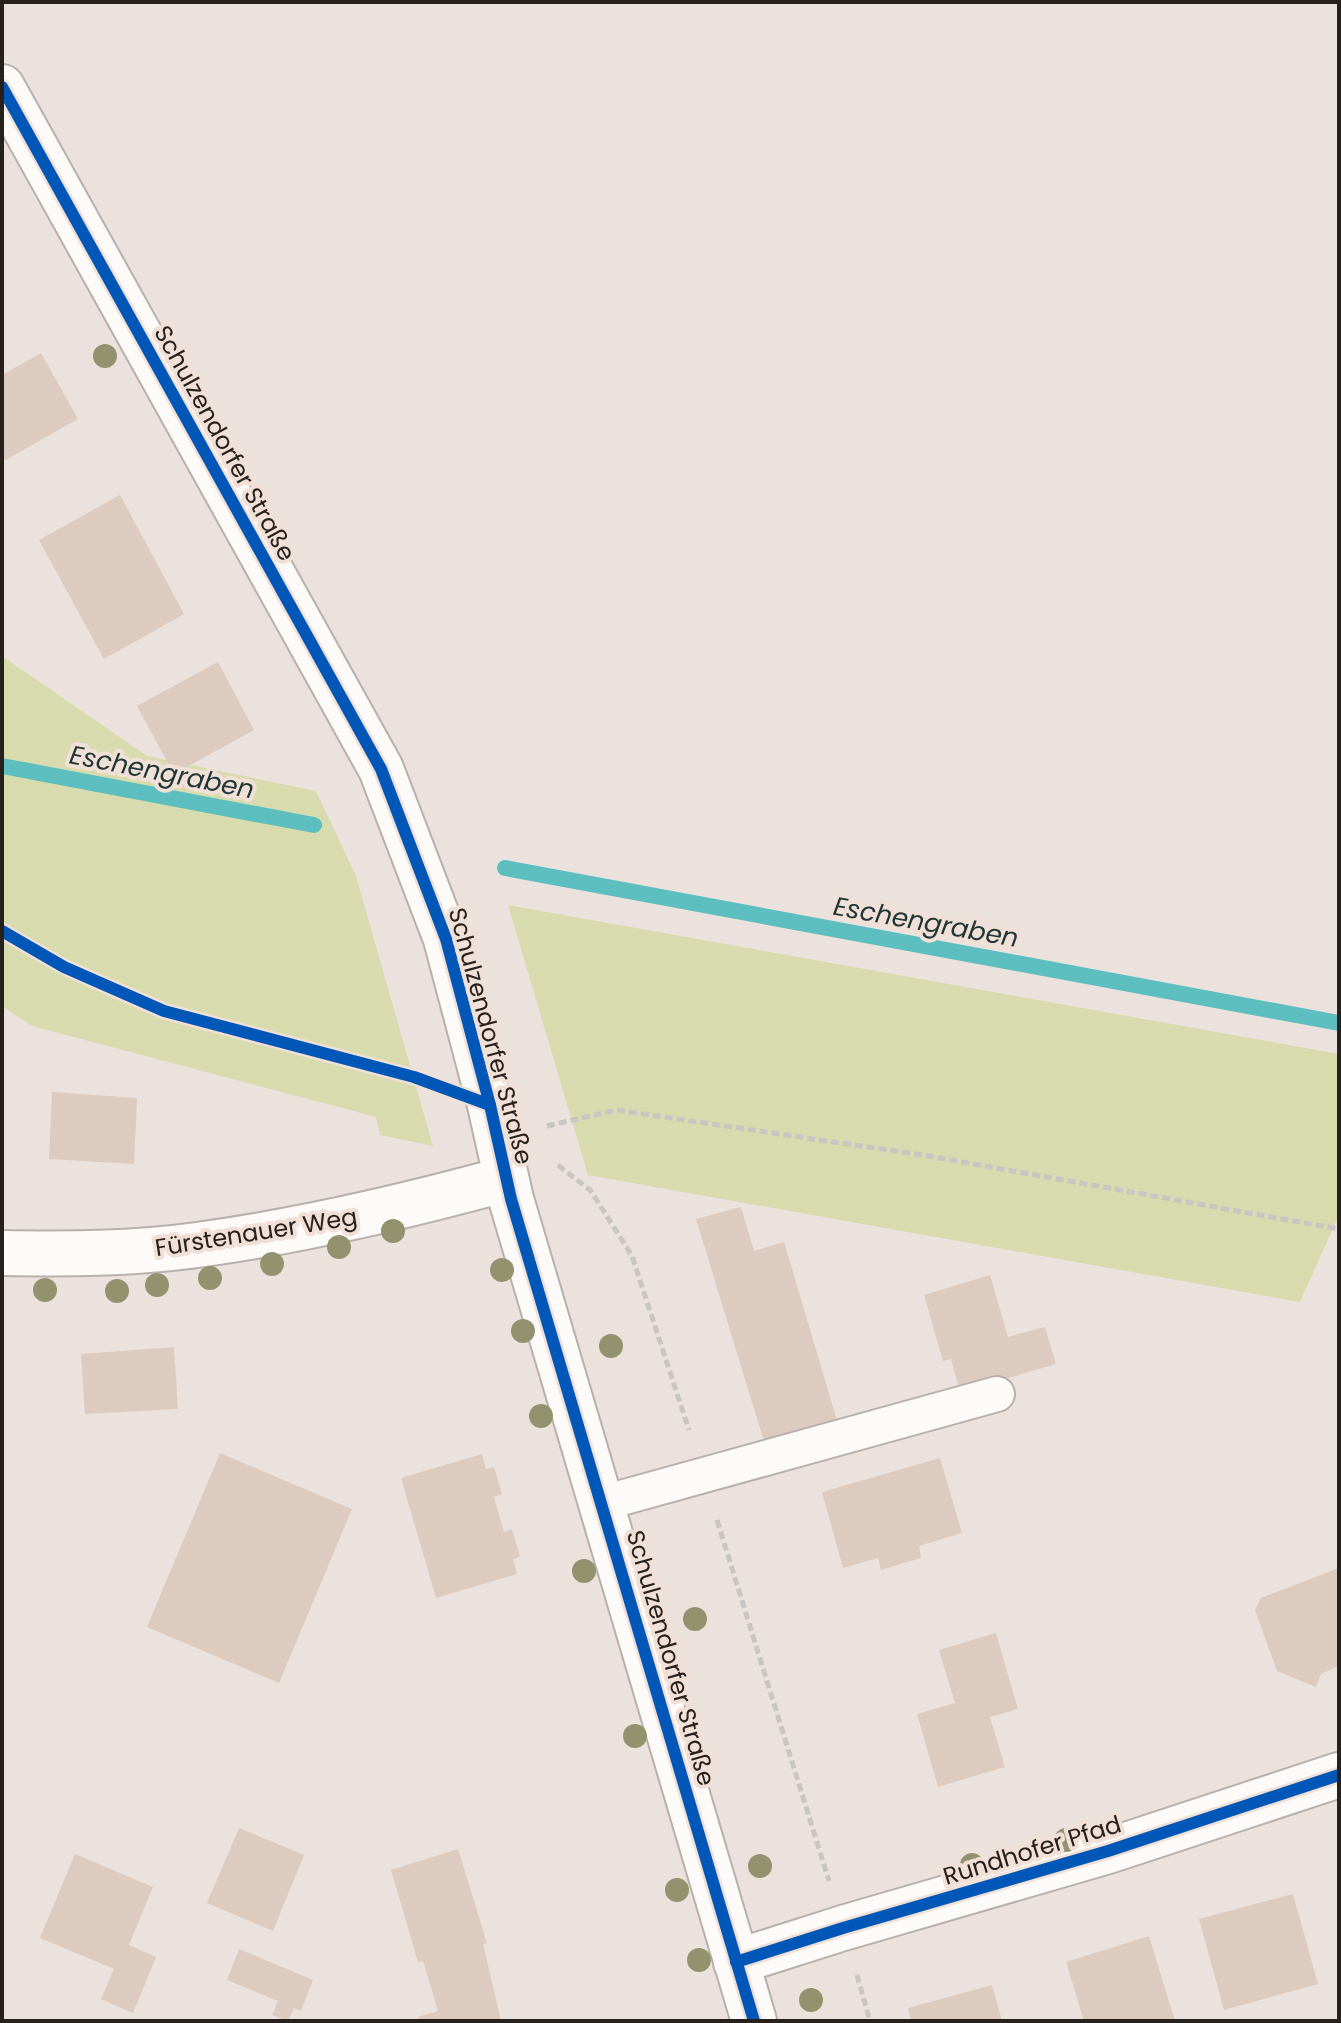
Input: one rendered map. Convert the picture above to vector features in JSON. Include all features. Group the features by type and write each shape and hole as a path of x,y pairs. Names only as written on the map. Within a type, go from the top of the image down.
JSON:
{"street":[{"name":"Schulzendorfer Straße","path":"2,87 381,769 446,939 490,1105 506,1179 754,2021"},
{"name":"Fürstenauer Weg","path":"2,1253 118,1252 194,1245 378,1212 506,1179"},
{"name":"Rundhofer Pfad","path":"736,1962 1108,1851 1339,1775"}],"lane":[{"path":"603,1503 997,1394"}],"path":[{"path":"2,931 64,967 164,1011 434,1084"},
{"path":"548,1126 616,1110 929,1156 1339,1229"}],"green space":[{"path":"2,656 147,756 316,791 356,876 433,1146 380,1135 376,1117 32,1026 2,1006"},
{"path":"508,905 1339,1054 1339,1215 1300,1302 588,1175"}],"building":[{"path":"41,353 78,419 2,462 2,375"},
{"path":"120,495 184,614 104,659 39,540"},
{"path":"218,662 254,730 174,774 137,706"},
{"path":"52,1092 137,1098 134,1164 49,1159"},
{"path":"741,1207 754,1251 784,1242 839,1427 766,1448 696,1219"},
{"path":"990,1275 1008,1337 1045,1327 1056,1364 954,1394 959,1388 951,1359 943,1361 924,1295"},
{"path":"174,1347 178,1409 85,1414 81,1354"},
{"path":"220,1453 352,1509 279,1683 147,1627"},
{"path":"482,1454 486,1469 494,1467 502,1494 494,1497 504,1532 512,1529 520,1557 513,1559 517,1574 436,1598 401,1478"},
{"path":"940,1458 962,1533 919,1546 921,1558 881,1570 878,1558 843,1568 822,1492"},
{"path":"1339,1568 1339,1666 1321,1674 1316,1687 1277,1671 1255,1610 1261,1598"},
{"path":"996,1633 1018,1709 990,1717 1005,1767 938,1787 917,1714 955,1703 939,1650"},
{"path":"239,1828 304,1855 273,1931 207,1903"},
{"path":"458,1849 487,1943 483,1944 501,2021 419,2021 418,2017 438,2011 423,1961 418,1962 391,1870"},
{"path":"75,1854 153,1887 129,1945 156,1957 133,2013 101,1999 114,1969 40,1938"},
{"path":"1293,1894 1318,1984 1224,2010 1199,1919"},
{"path":"1149,1936 1175,2021 1084,2021 1066,1962"},
{"path":"239,1949 313,1980 301,2011 294,2008 288,2021 272,2015 278,2001 227,1980"},
{"path":"992,1985 1002,2021 911,2021 908,2008"}],"waterway":[{"name":"Eschengraben","path":"2,766 314,825"},
{"name":"Eschengraben","path":"505,868 1339,1023"}],"cycle path":[{"path":"2,87 381,769 446,939 490,1105 511,1199 754,2021"},
{"path":"2,931 64,967 164,1011 414,1077 490,1105"},
{"path":"736,1962 1108,1851 1339,1775"}]}
